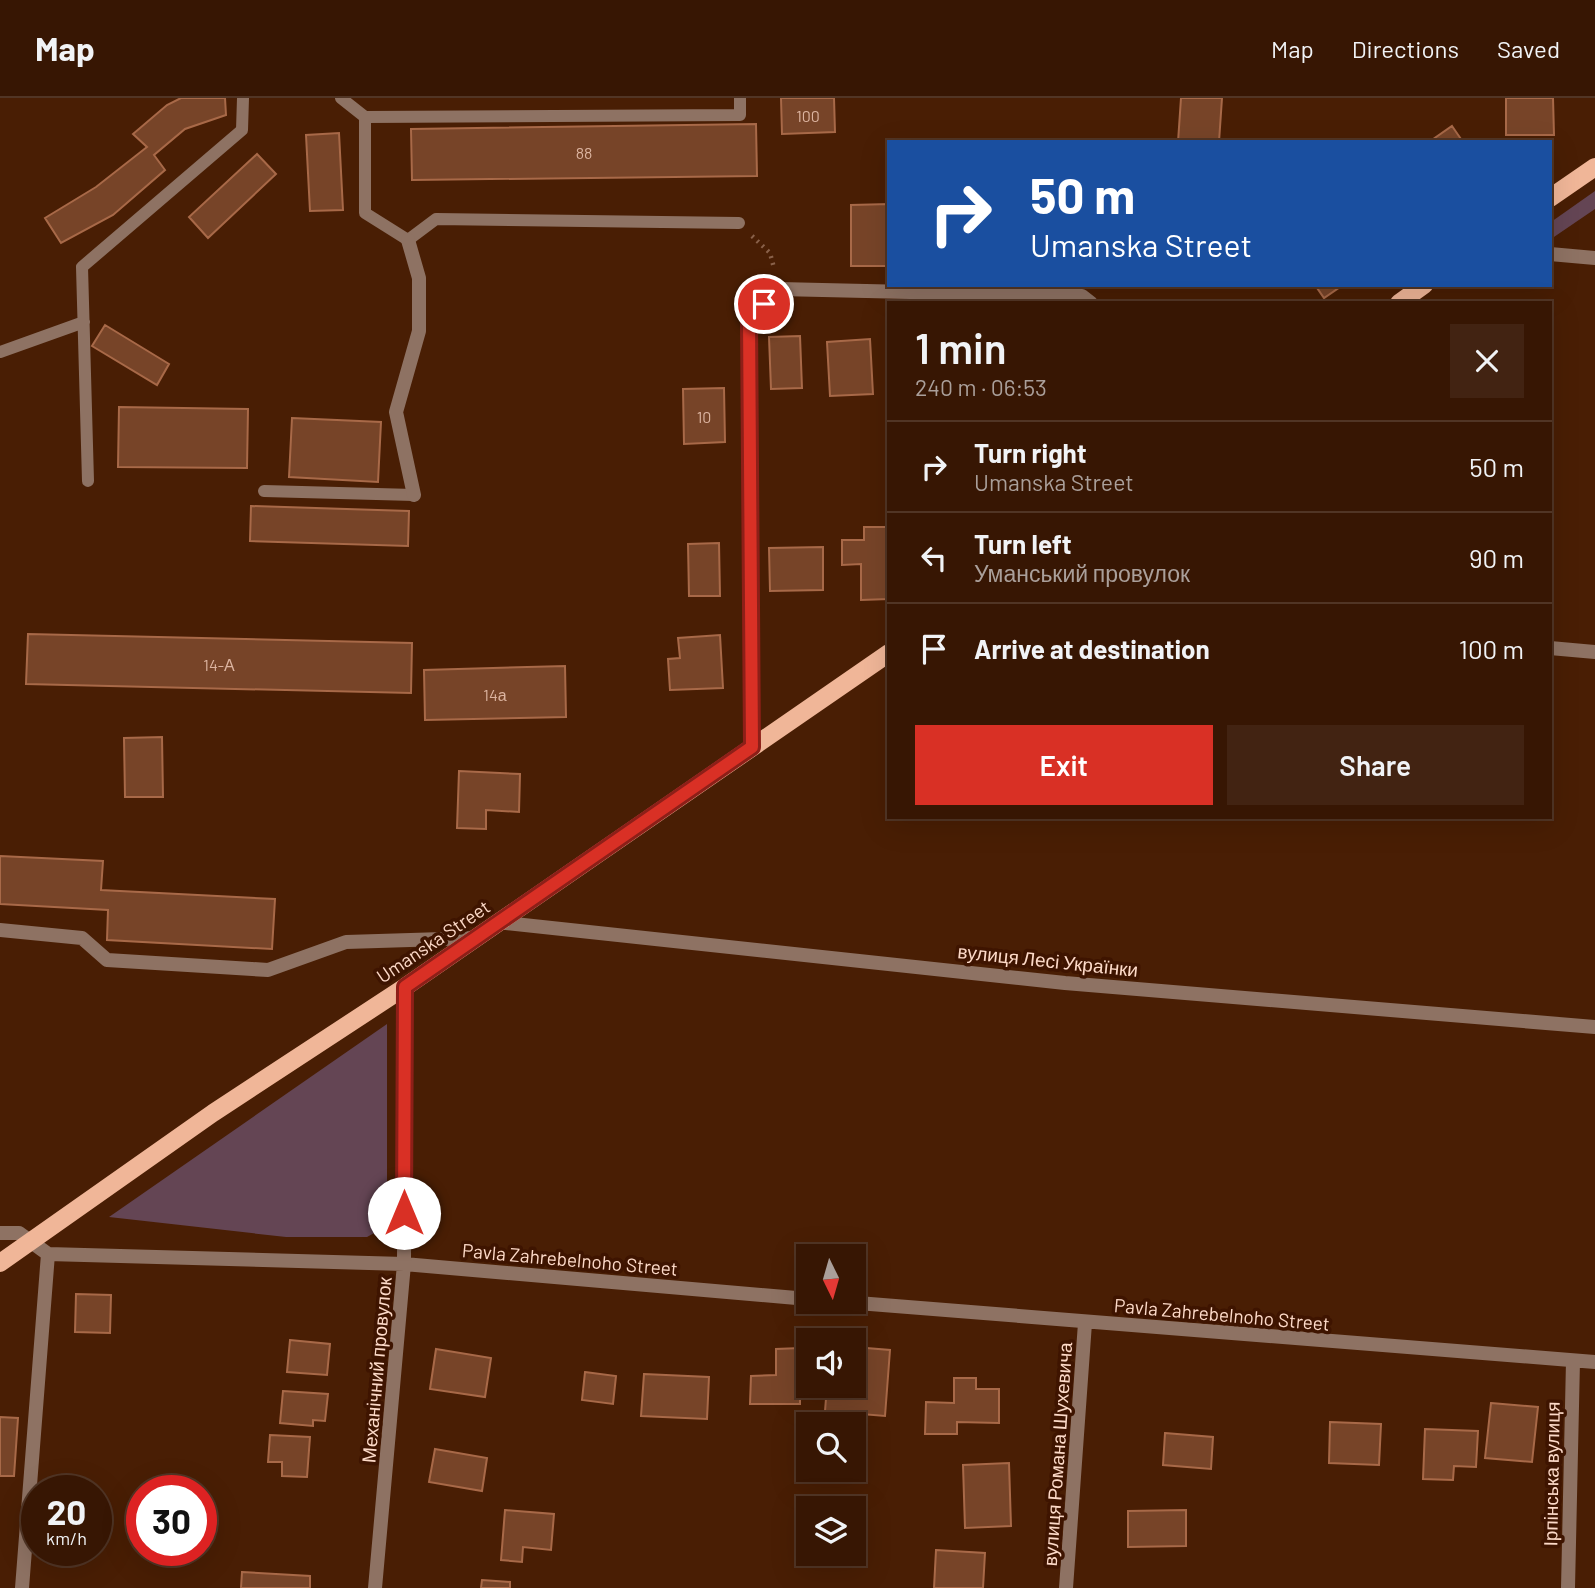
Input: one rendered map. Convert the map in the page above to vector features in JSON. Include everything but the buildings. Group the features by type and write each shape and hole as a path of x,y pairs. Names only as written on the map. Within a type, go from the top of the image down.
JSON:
{"main road":[{"path":"1552,197 1595,167"},
{"path":"1401,301 1421,287"},
{"name":"Umanska Street","path":"0,1263 213,1113 405,987 887,654"}],"street":[{"path":"408,240 419,278 419,331 396,412 414,495"},
{"path":"1552,254 1595,258"},
{"path":"752,747 749,320 779,289 1082,296 1088,301"},
{"path":"1552,648 1595,652"},
{"name":"вулиця Лесі Українки","path":"497,922 1065,983 1595,1027"},
{"path":"0,930 82,938 107,960 268,970 346,942 475,938"},
{"name":"Механічний провулок","path":"376,1588 404,1264 405,987"},
{"path":"0,1233 19,1233 48,1254 22,1588"},
{"name":"Pavla Zahrebelnoho Street","path":"48,1254 404,1264 796,1298"},
{"name":"Pavla Zahrebelnoho Street","path":"866,1304 1595,1362"},
{"name":"вулиця Романа Шухевича","path":"1066,1588 1085,1322"},
{"name":"Ірпінська вулиця","path":"1568,1588 1573,1361"}],"lane":[{"path":"88,481 82,267 242,130 243,98"},
{"path":"341,98 365,117 740,115 740,98"},
{"path":"365,117 366,213 408,240 436,219 739,223"},
{"path":"0,352 83,321"},
{"path":"264,491 414,495"}],"path":[{"path":"739,223 770,253 779,289"}],"shaded area":[{"path":"1595,191 1595,209 1552,238 1552,221"},
{"path":"387,1024 387,1226 367,1237 286,1237 109,1217"}],"route":[{"path":"404,1213 405,987 752,747 749,320 764,304"}]}
